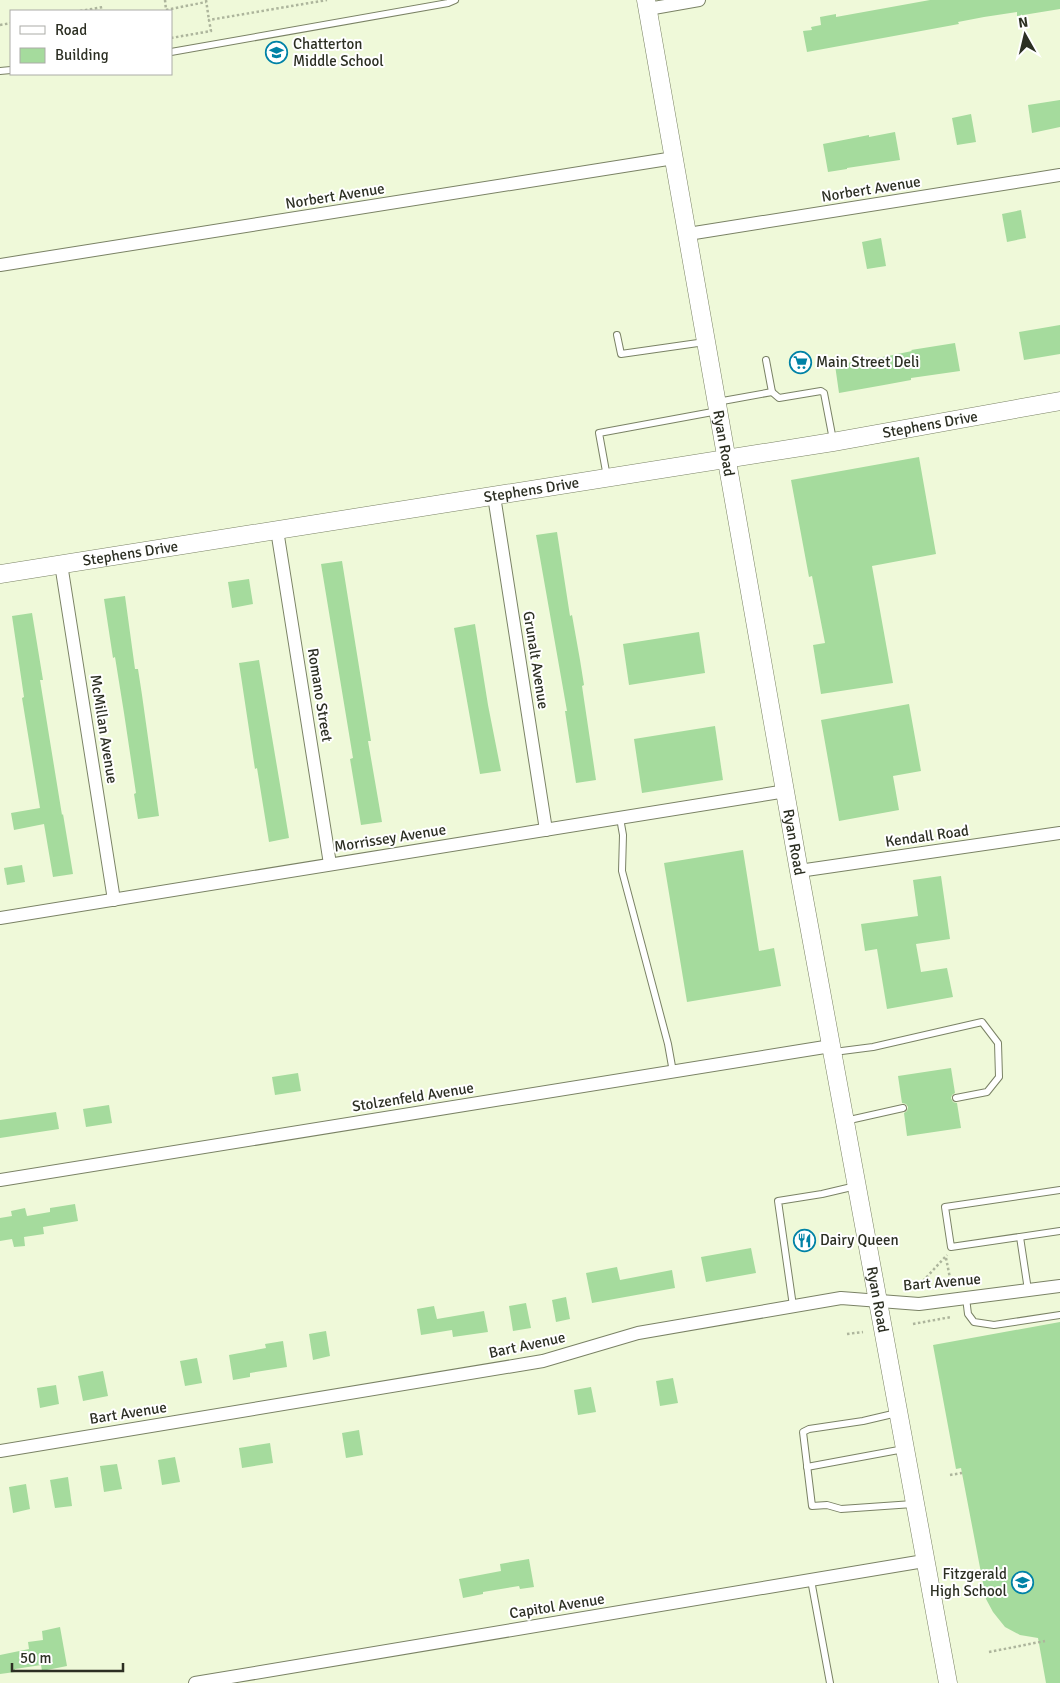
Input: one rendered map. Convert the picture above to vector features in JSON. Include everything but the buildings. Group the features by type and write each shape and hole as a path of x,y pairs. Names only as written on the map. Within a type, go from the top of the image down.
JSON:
{"main road":[{"name":"Ryan Road","path":"647,5 799,870 924,1561 948,1683"},
{"name":"Stephens Drive","path":"0,574 833,442 1060,401"}],"street":[{"path":"647,5 699,0"},
{"name":"Norbert Avenue","path":"0,265 674,158"},
{"name":"Norbert Avenue","path":"688,234 1060,175"},
{"name":"Grunalt Avenue","path":"494,496 546,830"},
{"name":"Romano Street","path":"277,530 330,864"},
{"name":"McMillan Avenue","path":"61,564 114,900"},
{"name":"Morrissey Avenue","path":"0,918 786,791"},
{"name":"Kendall Road","path":"799,870 1060,833"},
{"name":"Stolzenfeld Avenue","path":"0,1180 672,1072 832,1049"},
{"name":"Bart Avenue","path":"0,1451 543,1361 638,1333 840,1298 920,1304 1060,1286"},
{"name":"Capitol Avenue","path":"195,1683 924,1561"}],"lane":[{"path":"172,52 448,3 455,0"},
{"path":"617,335 621,354 706,342"},
{"path":"766,360 772,392 779,398 821,391 824,393 833,442"},
{"path":"607,477 599,433 772,392"},
{"path":"620,818 623,835 622,871 668,1044 672,1072"},
{"path":"832,1049 873,1047 982,1022 998,1043 999,1077 987,1092 956,1098"},
{"path":"845,1121 903,1108"},
{"path":"793,1306 778,1201 822,1194 857,1185"},
{"path":"1060,1190 945,1207 952,1247 1060,1231"},
{"path":"1020,1237 1028,1290"},
{"path":"966,1298 968,1314 974,1322 994,1324 1060,1315"},
{"path":"898,1413 863,1421 809,1429 803,1432 812,1506 827,1505 841,1509 914,1504"},
{"path":"807,1467 904,1449"},
{"path":"812,1580 830,1683"}],"path":[{"path":"164,0 166,10 206,1 211,31 172,38"},
{"path":"209,20 327,0"},
{"path":"86,10 103,7"},
{"path":"923,1281 946,1257 952,1247"},
{"path":"946,1257 950,1278"},
{"path":"913,1324 923,1320 951,1317"},
{"path":"847,1334 863,1332"},
{"path":"950,1475 962,1473"},
{"path":"989,1652 1045,1641"}],"place":[{"name":"Chatterton Middle School","path":"277,53"},
{"name":"Main Street Deli","path":"800,362"},
{"name":"Dairy Queen","path":"804,1240"},
{"name":"Fitzgerald High School","path":"1023,1583"}]}
